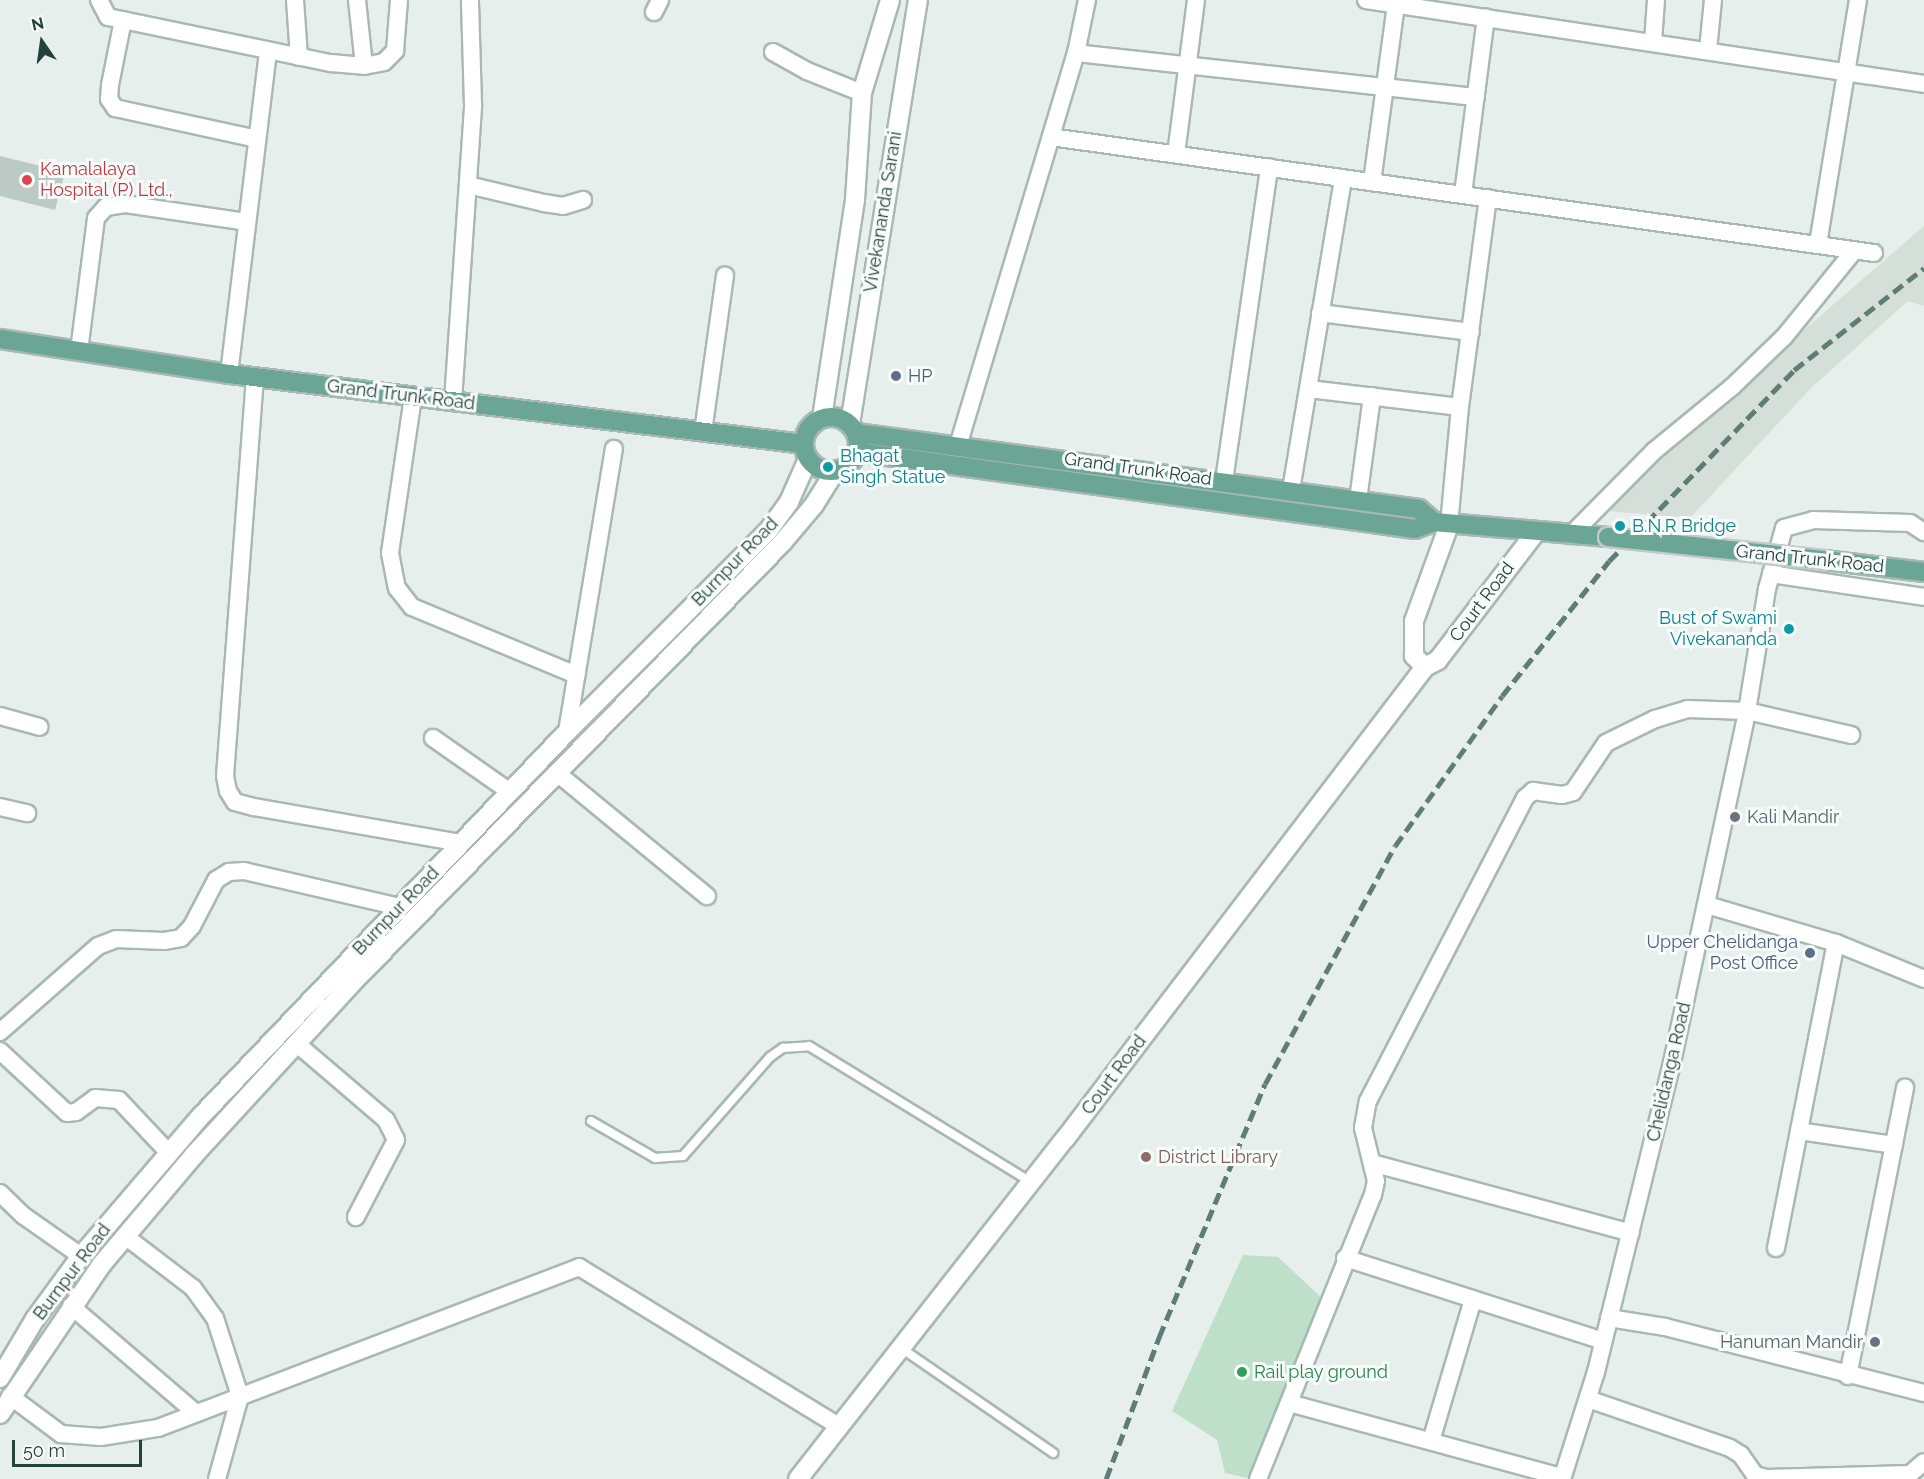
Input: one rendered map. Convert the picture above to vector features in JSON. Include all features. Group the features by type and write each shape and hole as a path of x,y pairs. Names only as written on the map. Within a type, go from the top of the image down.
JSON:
{"main road":[{"name":"Grand Trunk Road","path":"0,339 255,378 703,432 806,452 819,469 835,471"},
{"name":"Grand Trunk Road","path":"822,418 836,417 853,429 958,446 1419,509 1444,519 1535,533 1608,537 1924,572"},
{"path":"806,452 808,429 822,418"},
{"path":"835,471 844,468 857,452 853,429"},
{"name":"Grand Trunk Road","path":"857,452 1415,529 1444,519"}],"street":[{"path":"99,0 108,17 299,57 364,66 384,62 395,51 399,0"},
{"path":"295,0 299,57"},
{"path":"357,0 364,66"},
{"path":"453,402 473,104 470,0"},
{"name":"Vivekananda Sarani","path":"822,418 855,200 862,93 890,0"},
{"name":"Vivekananda Sarani","path":"853,429 917,0"},
{"path":"958,446 1076,52 1087,0"},
{"path":"1176,154 1196,0"},
{"path":"1653,42 1656,0"},
{"path":"1708,50 1713,0"},
{"path":"1818,244 1849,72 1858,0"},
{"path":"1372,182 1382,87 1382,1 1924,84"},
{"path":"1463,194 1486,17"},
{"path":"123,20 110,85 109,99 115,108 257,140"},
{"path":"229,374 268,50"},
{"path":"773,51 807,71 862,93"},
{"path":"1076,52 1476,97"},
{"path":"1051,137 1818,244 1874,254"},
{"path":"1224,481 1269,167"},
{"path":"1291,490 1343,178"},
{"path":"468,185 563,206 583,200"},
{"path":"1425,667 1414,656 1414,621 1444,519 1488,198"},
{"path":"79,351 96,218 106,207 125,204 247,222"},
{"path":"1580,536 1654,451 1732,387 1784,337 1853,252"},
{"path":"703,432 725,276"},
{"path":"1320,313 1471,332"},
{"path":"255,378 225,776 228,791 236,802 254,807 461,843"},
{"path":"1309,389 1460,406"},
{"path":"1358,500 1372,396"},
{"path":"413,397 390,553 397,588 412,607 576,675"},
{"path":"567,732 614,449"},
{"name":"Burnpur Road","path":"0,1378 35,1319 81,1256 170,1153 567,732 768,531 789,502 806,452"},
{"path":"0,1414 71,1306 125,1236 296,1043 782,543 814,505 835,471"},
{"name":"Chelidanga Road","path":"1562,1478 1588,1399 1631,1233 1707,905 1747,711 1769,581 1784,528 1814,520 1910,523 1924,532"},
{"name":"Court Road","path":"798,1479 1032,1182 1425,667 1438,660 1535,533"},
{"path":"1769,581 1924,597"},
{"path":"1258,1479 1373,1195 1372,1163 1363,1128 1368,1101 1525,798 1533,790 1562,795 1573,792 1606,743 1672,712 1703,708 1747,711 1851,735"},
{"path":"0,716 40,727"},
{"path":"433,738 510,792"},
{"path":"557,774 707,896"},
{"path":"0,807 27,813"},
{"path":"0,1032 98,946 116,939 164,941 181,938 192,926 216,880 230,872 244,871 400,908"},
{"path":"1707,905 1836,943 1924,979"},
{"path":"1776,1248 1836,943"},
{"path":"296,1043 386,1120 396,1140 356,1217"},
{"path":"0,1051 67,1113 76,1112 96,1098 118,1100 170,1153"},
{"path":"1848,1376 1905,1088"},
{"path":"1799,1131 1894,1145"},
{"path":"1372,1163 1631,1233"},
{"path":"0,1193 24,1216 81,1256"},
{"path":"125,1236 207,1302 240,1396 217,1479"},
{"path":"1346,1258 1604,1341"},
{"path":"10,1396 47,1427 80,1437 158,1428 579,1267 840,1427"},
{"path":"1431,1441 1473,1299"},
{"path":"71,1306 196,1413"},
{"path":"1609,1318 1665,1327 1924,1394"},
{"path":"1588,1399 1730,1448 1741,1455 1755,1475 1767,1478 1910,1474 1924,1462"},
{"path":"1289,1403 1562,1478"}],"lane":[{"path":"591,1121 655,1158 682,1156 770,1058 783,1048 803,1046 820,1052 1032,1182"},
{"path":"901,1348 1053,1453"}],"shaded area":[{"path":"1924,226 1924,306 1908,301 1812,387 1690,518 1596,510"}],"green space":[{"name":"Rail play ground","path":"1243,1255 1278,1257 1324,1300 1252,1479 1225,1473 1217,1440 1172,1411"}],"building":[{"path":"0,156 65,172 55,210 0,196"}],"railway":[{"path":"1106,1479 1159,1337 1265,1084 1395,846 1502,696 1609,561 1794,370 1924,268"}],"place":[{"name":"Kamalalaya Hospital (P) Ltd.,","path":"27,180"},
{"name":"HP","path":"896,376"},
{"name":"Bhagat Singh Statue","path":"828,467"},
{"name":"B.N.R Bridge","path":"1620,526"},
{"name":"Bust of Swami Vivekananda","path":"1789,629"},
{"name":"Kali Mandir","path":"1735,817"},
{"name":"Upper Chelidanga Post Office","path":"1810,953"},
{"name":"District Library","path":"1146,1157"},
{"name":"Hanuman Mandir","path":"1875,1342"},
{"name":"Rail play ground","path":"1242,1372"}]}
